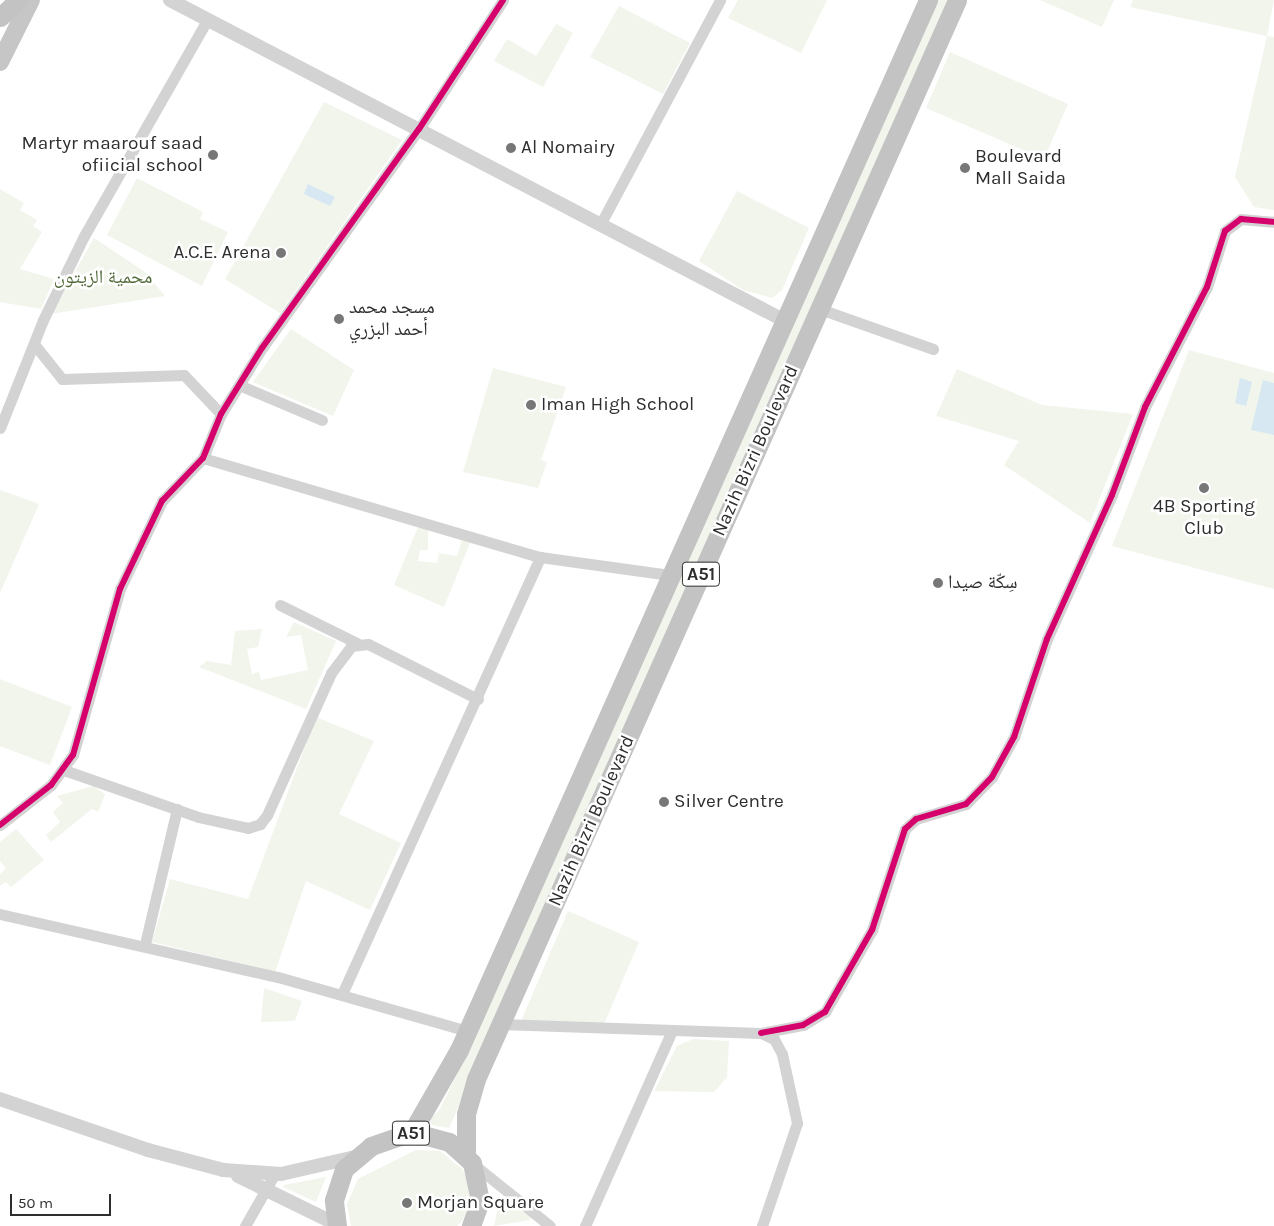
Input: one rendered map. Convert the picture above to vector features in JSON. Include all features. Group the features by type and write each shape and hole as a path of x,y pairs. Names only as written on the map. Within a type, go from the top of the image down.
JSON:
{"highway":[{"path":"0,17 18,0"},
{"name":"Nazih Bizri Boulevard","path":"412,1132 437,1095 468,1031 620,697 670,575 928,0"},
{"name":"Nazih Bizri Boulevard","path":"469,1158 464,1138 470,1094 957,0"},
{"name":"A51","path":"337,1225 337,1182 355,1157 393,1137 412,1132 430,1134 469,1158 480,1201 471,1226"}],"main road":[{"path":"0,62 31,0"}],"street":[{"path":"170,0 206,22 601,223 785,321"},
{"path":"0,825 64,770 76,744 120,589 162,501 203,458 221,414 240,385 419,130 504,0"},
{"path":"601,223 720,0"},
{"path":"0,428 34,344 84,236 206,22"},
{"path":"501,1024 761,1033 803,1025 825,1012 872,930 904,829 916,819 966,804 992,777 1014,737 1047,640 1112,495 1144,407 1207,287 1225,231 1241,219 1274,222"},
{"path":"820,309 933,349"},
{"path":"34,344 62,379 184,375 221,414"},
{"path":"240,385 322,420"},
{"path":"203,458 540,557 670,575"},
{"path":"342,994 461,724 478,699 540,557"},
{"path":"280,605 357,643 377,648 478,699"},
{"path":"64,770 177,809 241,827 260,824 331,673 345,651 357,643"},
{"path":"145,944 177,809"},
{"path":"0,914 85,936 145,944 342,994 468,1031"},
{"path":"585,1226 672,1031"},
{"path":"761,1033 779,1045 798,1110 795,1132 762,1226"},
{"path":"0,1099 148,1150 223,1170 268,1189 337,1225"},
{"path":"223,1170 274,1175 355,1157"},
{"path":"469,1158 542,1225"},
{"path":"245,1226 268,1189 274,1175"}],"green space":[{"path":"738,0 827,0 801,53 728,18"},
{"path":"936,0 950,0 449,1128 432,1125 430,1119 440,1109 495,995"},
{"path":"1040,0 1114,0 1102,27"},
{"path":"1133,0 1274,0 1267,36 1130,7"},
{"path":"619,6 690,43 663,94 590,57"},
{"path":"556,24 573,33 543,87 494,61 507,39 536,56"},
{"path":"1267,36 1274,37 1274,210 1254,207 1235,177"},
{"path":"950,52 1068,104 1044,159 926,108"},
{"path":"324,102 402,140 280,313 225,279"},
{"path":"137,178 203,212 200,219 228,232 202,286 107,235"},
{"path":"0,189 24,203 20,210 37,220 33,226 42,232 20,269 54,279 41,309 0,302"},
{"path":"737,191 809,228 782,290 772,298 743,290 699,261"},
{"name":"محمية الزيتون","path":"94,238 145,272 165,296 51,314"},
{"path":"291,329 354,370 333,416 253,382"},
{"name":"4B Sporting Club","path":"1189,350 1274,373 1274,589 1112,546"},
{"path":"493,368 566,387 541,460 547,462 538,488 463,472"},
{"path":"957,369 1042,405 1133,414 1090,523 1004,465 1019,441 936,416"},
{"path":"0,490 39,504 0,593"},
{"path":"418,527 428,529 428,550 420,550 418,561 437,563 439,553 457,556 462,540 470,543 444,607 394,585"},
{"path":"294,622 336,641 306,709 199,667 207,661 231,665 235,631 262,629 258,647 247,649 252,674 259,672 261,680 308,670 301,635 286,637"},
{"path":"0,679 72,707 50,765 0,746"},
{"path":"316,717 374,741 339,814 401,843 370,910 306,881 275,972 152,942 170,879 248,899"},
{"path":"93,786 105,794 98,812 92,809 51,842 46,835 60,822 53,812 63,803 57,796"},
{"path":"16,829 44,860 11,887 6,882 0,886 0,874 6,868 0,861 0,842"},
{"path":"568,911 639,942 604,1024 521,1021"},
{"path":"264,988 302,1001 295,1021 261,1022"},
{"path":"693,1039 729,1041 727,1077 714,1092 654,1091 677,1046"},
{"path":"416,1150 440,1151 462,1169 469,1180 469,1206 462,1221 457,1226 351,1226 347,1204 358,1179"},
{"path":"326,1177 316,1202 283,1187 284,1185"},
{"path":"500,1198 531,1217 530,1220 494,1226"}],"shaded area":[{"path":"308,184 335,197 330,206 304,194"},
{"path":"1240,378 1252,382 1246,406 1235,403"},
{"path":"1263,380 1274,383 1274,435 1251,430"}],"cycle path":[{"path":"0,825 51,785 73,755 120,589 162,501 203,458 221,414 262,348 419,129 503,0"},
{"path":"761,1033 803,1025 825,1012 872,930 905,829 916,819 966,804 992,777 1014,737 1047,639 1112,495 1145,407 1207,287 1225,231 1241,219 1274,222"}],"place":[{"name":"Al Nomairy","path":"511,148"},
{"name":"Martyr maarouf saad ofiicial school","path":"213,155"},
{"name":"Boulevard Mall Saida","path":"965,168"},
{"name":"A.C.E. Arena","path":"281,253"},
{"name":"مسجد محمد أحمد البزري","path":"339,319"},
{"name":"Iman High School","path":"531,405"},
{"name":"4B Sporting Club","path":"1204,488"},
{"name":"سِكّة صيدا","path":"938,583"},
{"name":"Silver Centre","path":"664,802"},
{"name":"Morjan Square","path":"407,1203"}]}
